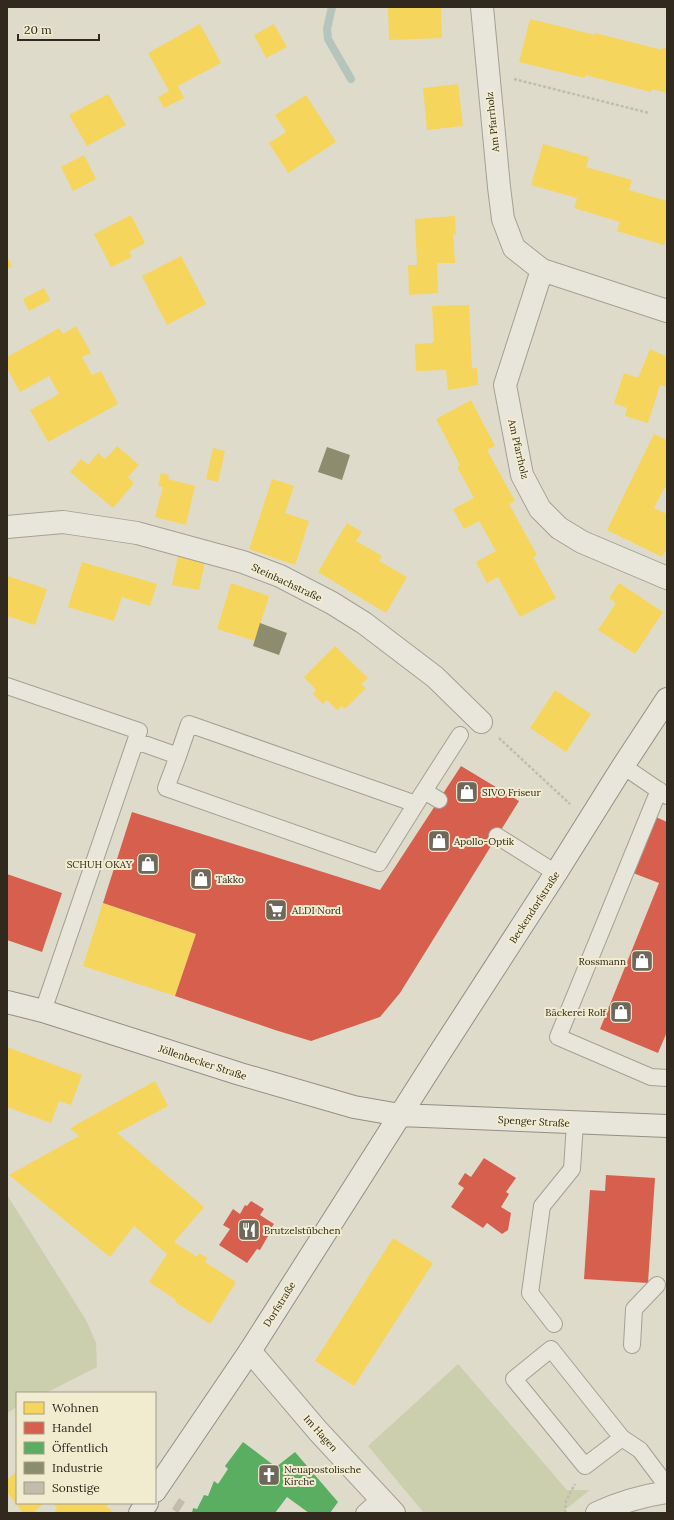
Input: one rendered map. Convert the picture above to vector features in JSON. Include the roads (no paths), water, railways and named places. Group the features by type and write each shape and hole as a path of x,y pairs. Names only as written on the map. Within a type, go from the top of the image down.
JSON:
{"main road":[{"name":"Am Pfarrholz","path":"482,7 487,72 503,219 514,248 542,270 667,311"},
{"name":"Am Pfarrholz","path":"542,270 505,385 522,475 540,509 559,528 582,542 667,578"},
{"name":"Steinbachstraße","path":"7,527 63,522 137,533 243,562 280,576 332,603 364,623 435,677 481,722"},
{"name":"Beckendorfstraße","path":"400,1115 667,699"},
{"name":"Jöllenbecker Straße","path":"7,1002 43,1011 240,1074 332,1101 354,1107 400,1115"},
{"name":"Spenger Straße","path":"400,1115 667,1126"},
{"name":"Dorfstraße","path":"156,1490 250,1351 400,1115"},
{"name":"Im Hagen","path":"250,1351 318,1431 387,1506"},
{"path":"597,1513 615,1504 642,1496 667,1492"},
{"path":"140,1513 146,1504"}],"lane":[{"path":"7,686 137,736 178,756"},
{"path":"440,800 420,798 189,724 166,788 379,863 420,798 460,735"},
{"path":"43,1011 137,736"},
{"path":"623,766 663,793 558,1037 651,1077 667,1078"},
{"path":"497,836 556,873"},
{"path":"554,1324 530,1293 542,1206 572,1169 575,1123"},
{"path":"632,1345 634,1309 657,1285"},
{"path":"622,1438 585,1466 514,1378 551,1349 622,1438 640,1450 667,1486"},
{"path":"364,1513 387,1506"}],"waterway":[{"path":"332,7 327,29 328,39 351,79"}],"place":[{"name":"SIVO Friseur","path":"467,792"},
{"name":"Apollo-Optik","path":"439,841"},
{"name":"SCHUH OKAY","path":"148,864"},
{"name":"Takko","path":"201,879"},
{"name":"ALDI Nord","path":"276,910"},
{"name":"Rossmann","path":"642,961"},
{"name":"Bäckerei Rolf","path":"621,1012"},
{"name":"Brutzelstübchen","path":"249,1230"},
{"name":"Neuapostolische Kirche","path":"269,1475"}]}
